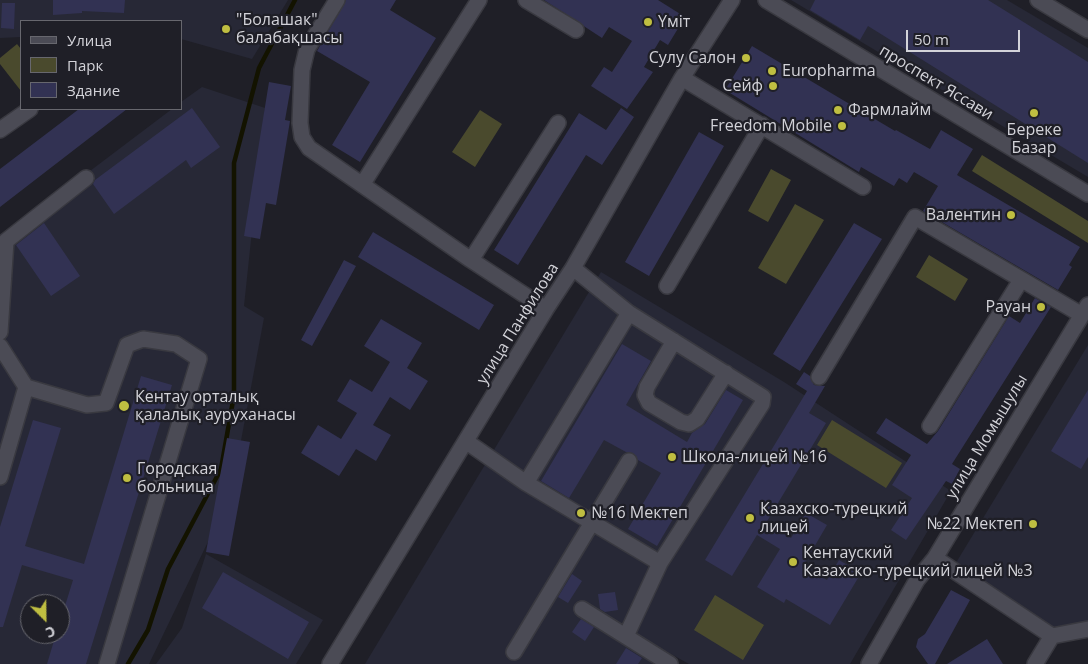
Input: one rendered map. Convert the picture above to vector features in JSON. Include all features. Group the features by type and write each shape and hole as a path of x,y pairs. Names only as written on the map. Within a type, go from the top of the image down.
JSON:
{"street":[{"path":"337,0 307,49 302,70 300,123 302,137 308,148 546,309"},
{"path":"362,185 479,0"},
{"path":"526,0 576,30"},
{"name":"улица Панфилова","path":"330,664 467,442 546,309 573,268 682,78 732,0"},
{"path":"1038,0 1088,30"},
{"name":"проспект Яссави","path":"769,1 1088,194"},
{"path":"682,78 862,187"},
{"path":"0,130 29,110"},
{"path":"471,260 558,123"},
{"path":"667,286 762,125"},
{"path":"0,332 6,241 86,178"},
{"path":"819,377 915,217 1021,280 1085,310"},
{"path":"573,268 629,313 763,397 762,404 660,563 632,640"},
{"path":"930,426 1021,280"},
{"name":"улица Момышулы","path":"869,664 917,580 935,558 1085,310"},
{"path":"526,483 629,313"},
{"path":"0,346 26,386 88,404 106,402 127,345 143,339 176,344 198,359 107,664"},
{"path":"674,341 647,387 645,395 649,403 681,422 689,424 697,419 726,373"},
{"path":"0,477 26,386"},
{"path":"467,442 526,483 660,563"},
{"path":"514,652 629,461"},
{"path":"935,558 1052,636 1088,629"},
{"path":"582,609 670,664"},
{"path":"1035,664 1052,636"}],"shaded area":[{"name":"\"Болашак\" балабақшасы","path":"0,0 288,0 252,59 182,39 182,20 20,20 20,37 0,38"},
{"name":"Береке Базар","path":"791,0 1007,0 1088,48 1088,177"},
{"name":"Кентау орталық қалалық ауруханасы","path":"202,87 265,108 244,306 264,318 231,494 149,664 0,664 0,239 171,110 182,110 182,101"},
{"name":"№16 Мектеп","path":"601,272 784,382 951,491 850,664 689,664 633,633 653,662 652,664 365,664"},
{"name":"№22 Мектеп","path":"1088,345 1088,627 1054,634 951,571"},
{"path":"206,554 323,620 296,664 156,664 182,628"}],"green space":[{"path":"17,44 20,48 20,90 0,64 0,58"},
{"path":"480,110 502,124 475,167 452,152"},
{"path":"982,155 1088,221 1088,243 972,171"},
{"path":"771,169 791,180 768,222 748,211"},
{"path":"795,204 824,220 786,284 758,268"},
{"path":"929,255 968,279 955,301 916,277"},
{"path":"832,420 902,463 886,488 817,445"},
{"path":"715,595 764,625 743,660 694,630"}],"building":[{"path":"53,0 125,0 124,13 82,11 82,13 53,15"},
{"path":"346,0 396,0 390,10 436,38 360,162 332,145 370,82 317,51"},
{"path":"544,0 658,0 685,17 668,45 660,40 644,67 653,72 627,109 591,86 604,67 612,72 632,41 609,27 602,38"},
{"name":"Береке Базар","path":"815,0 988,0 1088,62 1088,163 868,26 860,40 810,10"},
{"path":"2,3 15,3 14,29 1,28"},
{"path":"752,46 895,131 930,149 941,130 973,149 957,175 1080,247 1069,265 1072,267 1058,290 923,211 938,186 914,172 907,183 899,178 894,186 861,167 859,172 725,90"},
{"path":"269,82 291,86 285,120 290,121 276,205 266,203 260,239 244,236"},
{"path":"192,108 220,147 191,168 186,160 114,214 93,184 95,180"},
{"path":"621,108 634,117 602,165 586,155 518,265 494,250 579,113 606,130"},
{"path":"78,110 126,110 0,207 0,169"},
{"path":"699,132 724,146 649,276 625,262"},
{"path":"44,223 80,276 51,296 16,245"},
{"path":"854,223 882,239 800,371 773,354"},
{"path":"373,232 494,305 479,330 358,257"},
{"path":"344,260 356,266 312,346 301,340"},
{"path":"1035,298 1051,307 952,464 960,469 952,484 946,481 906,540 891,530 912,498 892,485 911,455 876,433 886,418 927,444 938,431 1009,316 1020,323"},
{"path":"381,319 422,343 407,368 428,381 410,410 390,397 373,425 391,435 376,461 356,449 339,476 301,453 318,425 341,439 357,413 337,401 350,379 372,392 390,362 364,346"},
{"name":"Школа-лицей №16","path":"622,344 651,361 626,405 687,442 692,433 705,424 726,390 743,400 657,546 628,529 661,473 638,460 633,453 626,452 604,440 569,498 541,481"},
{"name":"Казахско-турецкий лицей","path":"804,372 810,376 814,385 825,386 809,413 826,423 766,523 791,538 806,513 827,525 803,566 827,580 839,560 861,573 830,625 786,599 784,603 757,587 780,549 757,535 732,576 705,560 807,391 796,384"},
{"name":"Городская больница","path":"141,376 172,385 86,664 47,664 53,644 70,644 69,594 73,580 22,565 3,627 0,627 0,527 33,420 61,428 25,546 84,564"},
{"path":"1088,390 1088,457 1081,469 1051,451"},
{"path":"227,438 250,442 229,556 206,552"},
{"path":"223,572 309,622 288,659 202,608"},
{"path":"572,574 582,581 568,603 558,597"},
{"path":"951,590 970,600 935,664 928,664 916,647 918,639 925,634"},
{"path":"615,592 618,610 605,612 600,609 598,594"},
{"path":"581,619 594,627 585,641 572,632"},
{"path":"987,639 1003,664 947,664"},
{"path":"626,648 642,658 638,664 616,664"}],"waterway":[{"path":"128,664 148,630 168,569 221,469 234,395 234,163 259,68 295,0"}],"place":[{"name":"Үміт","path":"648,22"},
{"name":"\"Болашак\" балабақшасы","path":"226,29"},
{"name":"Сулу Салон","path":"746,58"},
{"name":"Europharma","path":"772,71"},
{"name":"Сейф","path":"773,86"},
{"name":"Фармлайм","path":"838,110"},
{"name":"Береке Базар","path":"1034,113"},
{"name":"Freedom Mobile","path":"842,126"},
{"name":"Валентин","path":"1011,215"},
{"name":"Рауан","path":"1041,307"},
{"name":"Кентау орталық қалалық ауруханасы","path":"124,406"},
{"name":"Школа-лицей №16","path":"672,457"},
{"name":"Городская больница","path":"127,478"},
{"name":"№16 Мектеп","path":"581,513"},
{"name":"Казахско-турецкий лицей","path":"750,518"},
{"name":"№22 Мектеп","path":"1033,524"},
{"name":"Кентауский Казахско-турецкий лицей №3","path":"793,562"}]}
